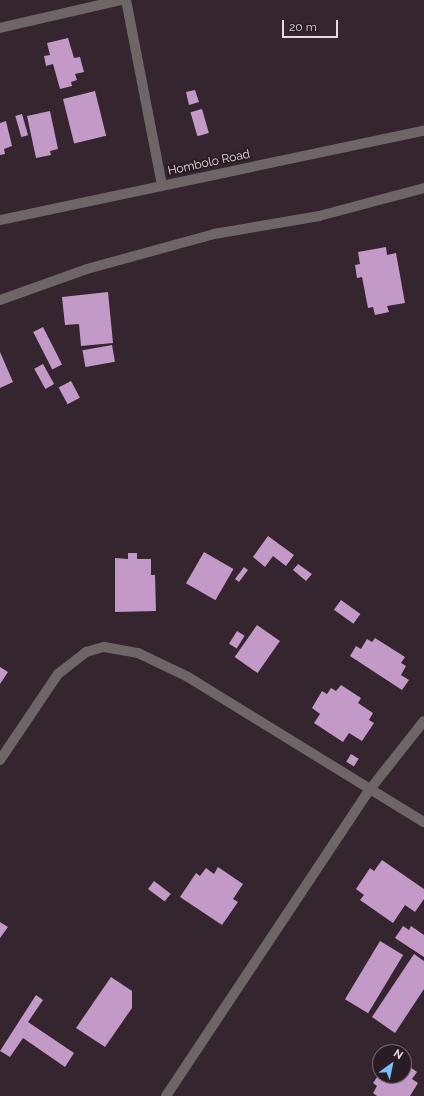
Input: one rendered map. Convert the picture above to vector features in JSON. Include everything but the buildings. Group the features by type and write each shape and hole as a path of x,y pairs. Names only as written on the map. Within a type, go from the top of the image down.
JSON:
{"street":[{"path":"0,28 121,0"},
{"path":"126,0 162,186"},
{"name":"Hombolo Road","path":"0,220 424,131"},
{"path":"0,300 87,269 214,234 319,216 424,188"},
{"path":"0,760 58,674 86,652 104,648 138,653 188,677 371,788 424,822"},
{"path":"166,1096 371,788 424,722"}]}
